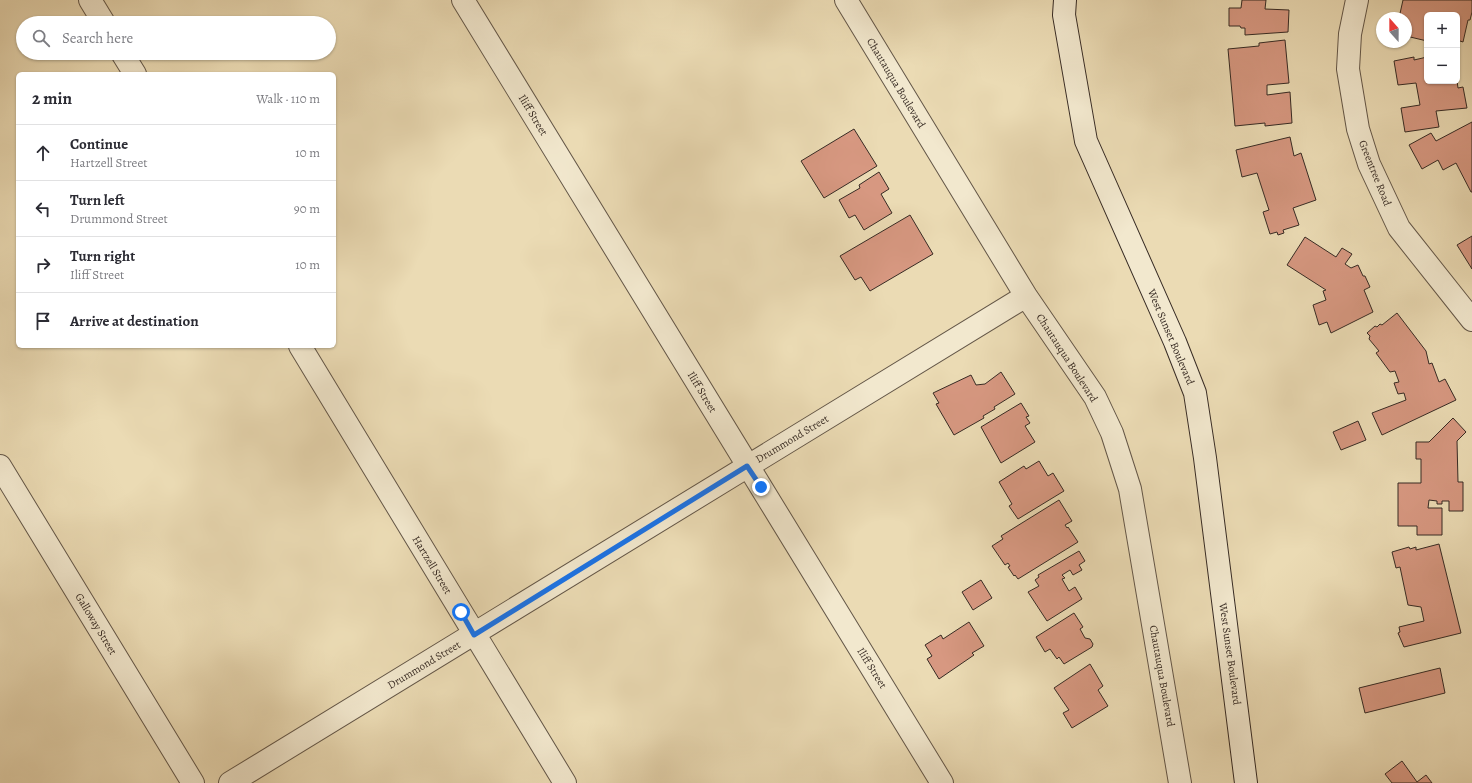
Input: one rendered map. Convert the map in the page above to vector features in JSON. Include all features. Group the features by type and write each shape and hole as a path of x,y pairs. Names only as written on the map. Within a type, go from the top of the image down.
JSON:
{"street":[{"path":"90,0 100,16"},
{"name":"Iliff Street","path":"463,0 942,783"},
{"name":"Chautauqua Boulevard","path":"846,0 1026,296 1095,397 1112,433 1130,490 1180,783"},
{"name":"West Sunset Boulevard","path":"1065,0 1064,14 1086,141 1175,342 1194,393 1205,458 1246,783"},
{"name":"Greentree Road","path":"1357,0 1350,34 1348,69 1358,129 1369,164 1399,228 1472,320"},
{"path":"126,60 134,72"},
{"name":"Drummond Street","path":"230,783 1026,296"},
{"name":"Hartzell Street","path":"301,348 565,783"},
{"name":"Galloway Street","path":"0,466 193,783"}],"building":[{"path":"1242,0 1266,0 1265,9 1289,10 1288,32 1245,35 1245,28 1241,28 1240,26 1229,26 1229,8 1241,8"},
{"path":"1403,0 1472,0 1472,12 1470,20 1468,20 1463,42 1460,41 1460,12 1424,12 1424,40 1412,37 1412,12 1400,12"},
{"path":"1285,40 1289,83 1267,85 1267,95 1290,92 1292,123 1265,126 1265,123 1235,126 1228,49 1259,46 1259,43"},
{"path":"1414,57 1414,60 1424,58 1424,84 1457,84 1458,88 1463,87 1467,108 1436,111 1439,127 1405,132 1401,108 1420,105 1416,83 1398,85 1394,61"},
{"path":"1472,122 1471,192 1456,163 1443,170 1438,160 1422,169 1409,145 1431,133 1436,141"},
{"path":"854,129 877,166 824,198 801,161"},
{"path":"1290,137 1294,156 1301,153 1316,200 1293,208 1299,225 1283,230 1284,233 1278,235 1277,232 1270,234 1263,212 1269,210 1257,173 1242,177 1236,150"},
{"path":"879,172 889,189 881,194 892,213 864,230 855,215 849,218 839,200 860,188 859,185"},
{"path":"910,215 933,254 870,291 861,277 855,280 840,256"},
{"path":"1472,236 1472,269 1457,245"},
{"path":"1305,237 1336,257 1342,248 1352,254 1345,264 1351,268 1358,265 1363,276 1365,276 1370,287 1364,290 1373,312 1331,333 1327,322 1319,325 1313,305 1326,300 1323,291 1326,290 1287,265"},
{"path":"1397,313 1426,351 1429,364 1432,363 1439,382 1445,379 1456,400 1382,435 1372,413 1406,400 1404,393 1398,394 1394,383 1399,382 1395,371 1390,372 1376,353 1379,351 1369,339 1370,336 1367,333 1375,326 1377,327 1380,324 1382,325"},
{"path":"1001,372 1015,394 994,407 995,409 983,416 984,418 954,435 936,404 939,403 933,393 971,375 976,385 985,384"},
{"path":"1021,403 1029,416 1026,417 1030,423 1025,426 1035,442 1001,463 981,427"},
{"path":"1453,418 1466,432 1457,441 1458,482 1463,482 1463,511 1449,511 1449,501 1442,501 1442,504 1437,504 1437,501 1429,500 1428,508 1442,508 1442,535 1417,535 1417,526 1398,526 1398,483 1421,483 1421,459 1416,459 1416,442 1429,442"},
{"path":"1358,421 1366,440 1341,450 1333,432"},
{"path":"1039,461 1048,476 1053,473 1064,491 1018,519 1009,506 1012,504 999,482 1024,466 1026,469"},
{"path":"1059,500 1072,521 1065,525 1078,542 1018,579 1008,567 1010,566 1008,563 1005,565 992,546 1003,539 1001,536"},
{"path":"1439,544 1461,633 1404,647 1398,633 1400,632 1399,627 1424,621 1421,607 1408,605 1400,567 1396,568 1392,552 1409,547 1410,549 1416,547 1416,550"},
{"path":"1079,551 1085,561 1079,565 1082,570 1073,575 1070,570 1062,575 1065,578 1062,579 1069,591 1075,587 1082,599 1047,621 1028,592 1039,586 1035,580 1039,577 1038,575"},
{"path":"981,580 992,598 973,610 962,592"},
{"path":"1074,613 1083,627 1080,629 1085,638 1090,639 1093,644 1092,647 1064,664 1059,657 1057,659 1050,649 1045,652 1036,637"},
{"path":"969,622 984,646 972,653 974,655 939,679 927,659 932,656 925,645 941,635 943,639"},
{"path":"1090,664 1103,686 1098,690 1108,706 1072,728 1063,713 1069,710 1054,688"},
{"path":"1440,668 1445,693 1365,713 1359,688"},
{"path":"1402,761 1417,782 1426,775 1432,783 1392,783 1385,774"}],"route":[{"path":"461,612 474,635 747,466 761,487"}]}
